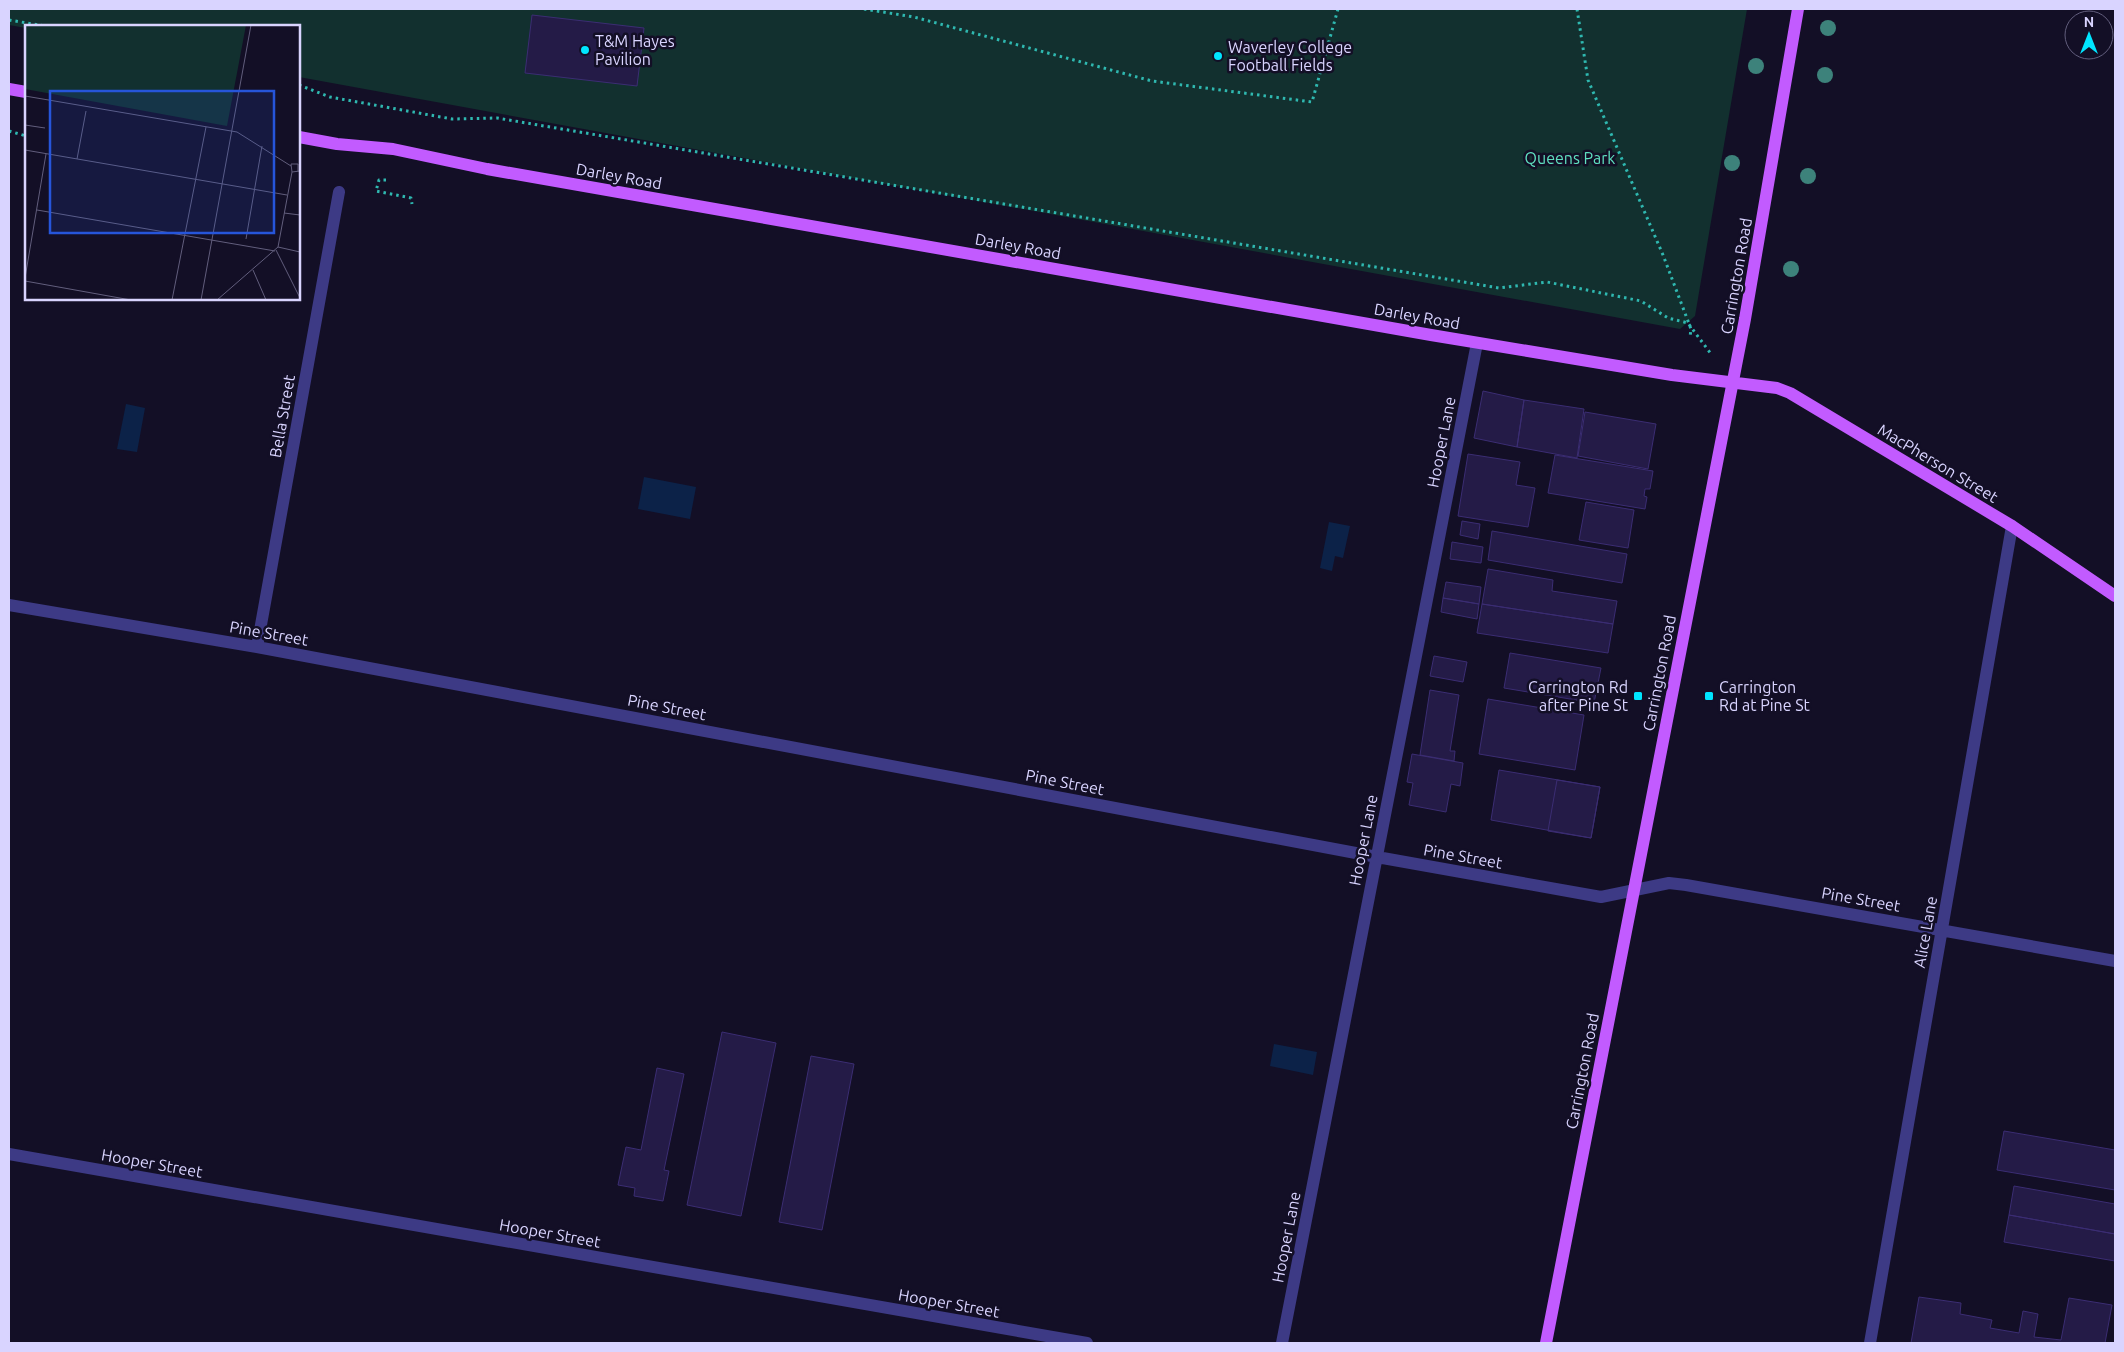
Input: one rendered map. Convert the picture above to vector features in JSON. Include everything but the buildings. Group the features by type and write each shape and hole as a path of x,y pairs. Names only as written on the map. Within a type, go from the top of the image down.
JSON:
{"main road":[{"name":"Carrington Road","path":"1546,1343 1733,382 1798,9"},
{"path":"9,89 25,92"},
{"name":"Darley Road","path":"300,137 337,144 393,149 487,169 1477,343 1672,375 1733,382"},
{"name":"MacPherson Street","path":"1733,382 1777,388 1790,393 2012,526 2115,596"}],"street":[{"name":"Bella Street","path":"257,647 340,192"},
{"name":"Hooper Lane","path":"1282,1343 1477,343"},
{"name":"Alice Lane","path":"1870,1343 2012,526"},
{"name":"Pine Street","path":"9,605 257,647 1376,857 1601,897 1669,883 1686,884 2115,961"},
{"name":"Hooper Street","path":"9,1154 1086,1343"}],"path":[{"path":"864,9 914,17 1152,81 1312,102 1338,9"},
{"path":"1577,9 1588,80 1664,255 1690,329 1690,337"},
{"path":"9,20 39,25"},
{"path":"300,85 330,97 452,119 497,118 1499,288 1547,282 1641,301 1668,318 1688,323 1733,382"},
{"path":"9,131 25,136"},
{"path":"386,180 379,180 376,191 411,198 412,204"}],"green space":[{"name":"Queens Park","path":"9,9 1747,9 1695,316 1680,329 300,77 300,25 25,25 25,28 9,25"}],"water":[{"path":"126,404 145,408 137,452 117,449"},
{"path":"644,477 696,487 690,519 638,509"},
{"path":"1329,522 1350,526 1343,558 1335,556 1332,571 1320,568"},
{"path":"1274,1044 1317,1052 1313,1075 1270,1066"}],"place":[{"name":"T&M Hayes Pavilion","path":"585,50"},
{"name":"Waverley College Football Fields","path":"1218,56"},
{"name":"Carrington Rd after Pine St","path":"1638,696"},
{"name":"Carrington Rd at Pine St","path":"1709,696"}]}
